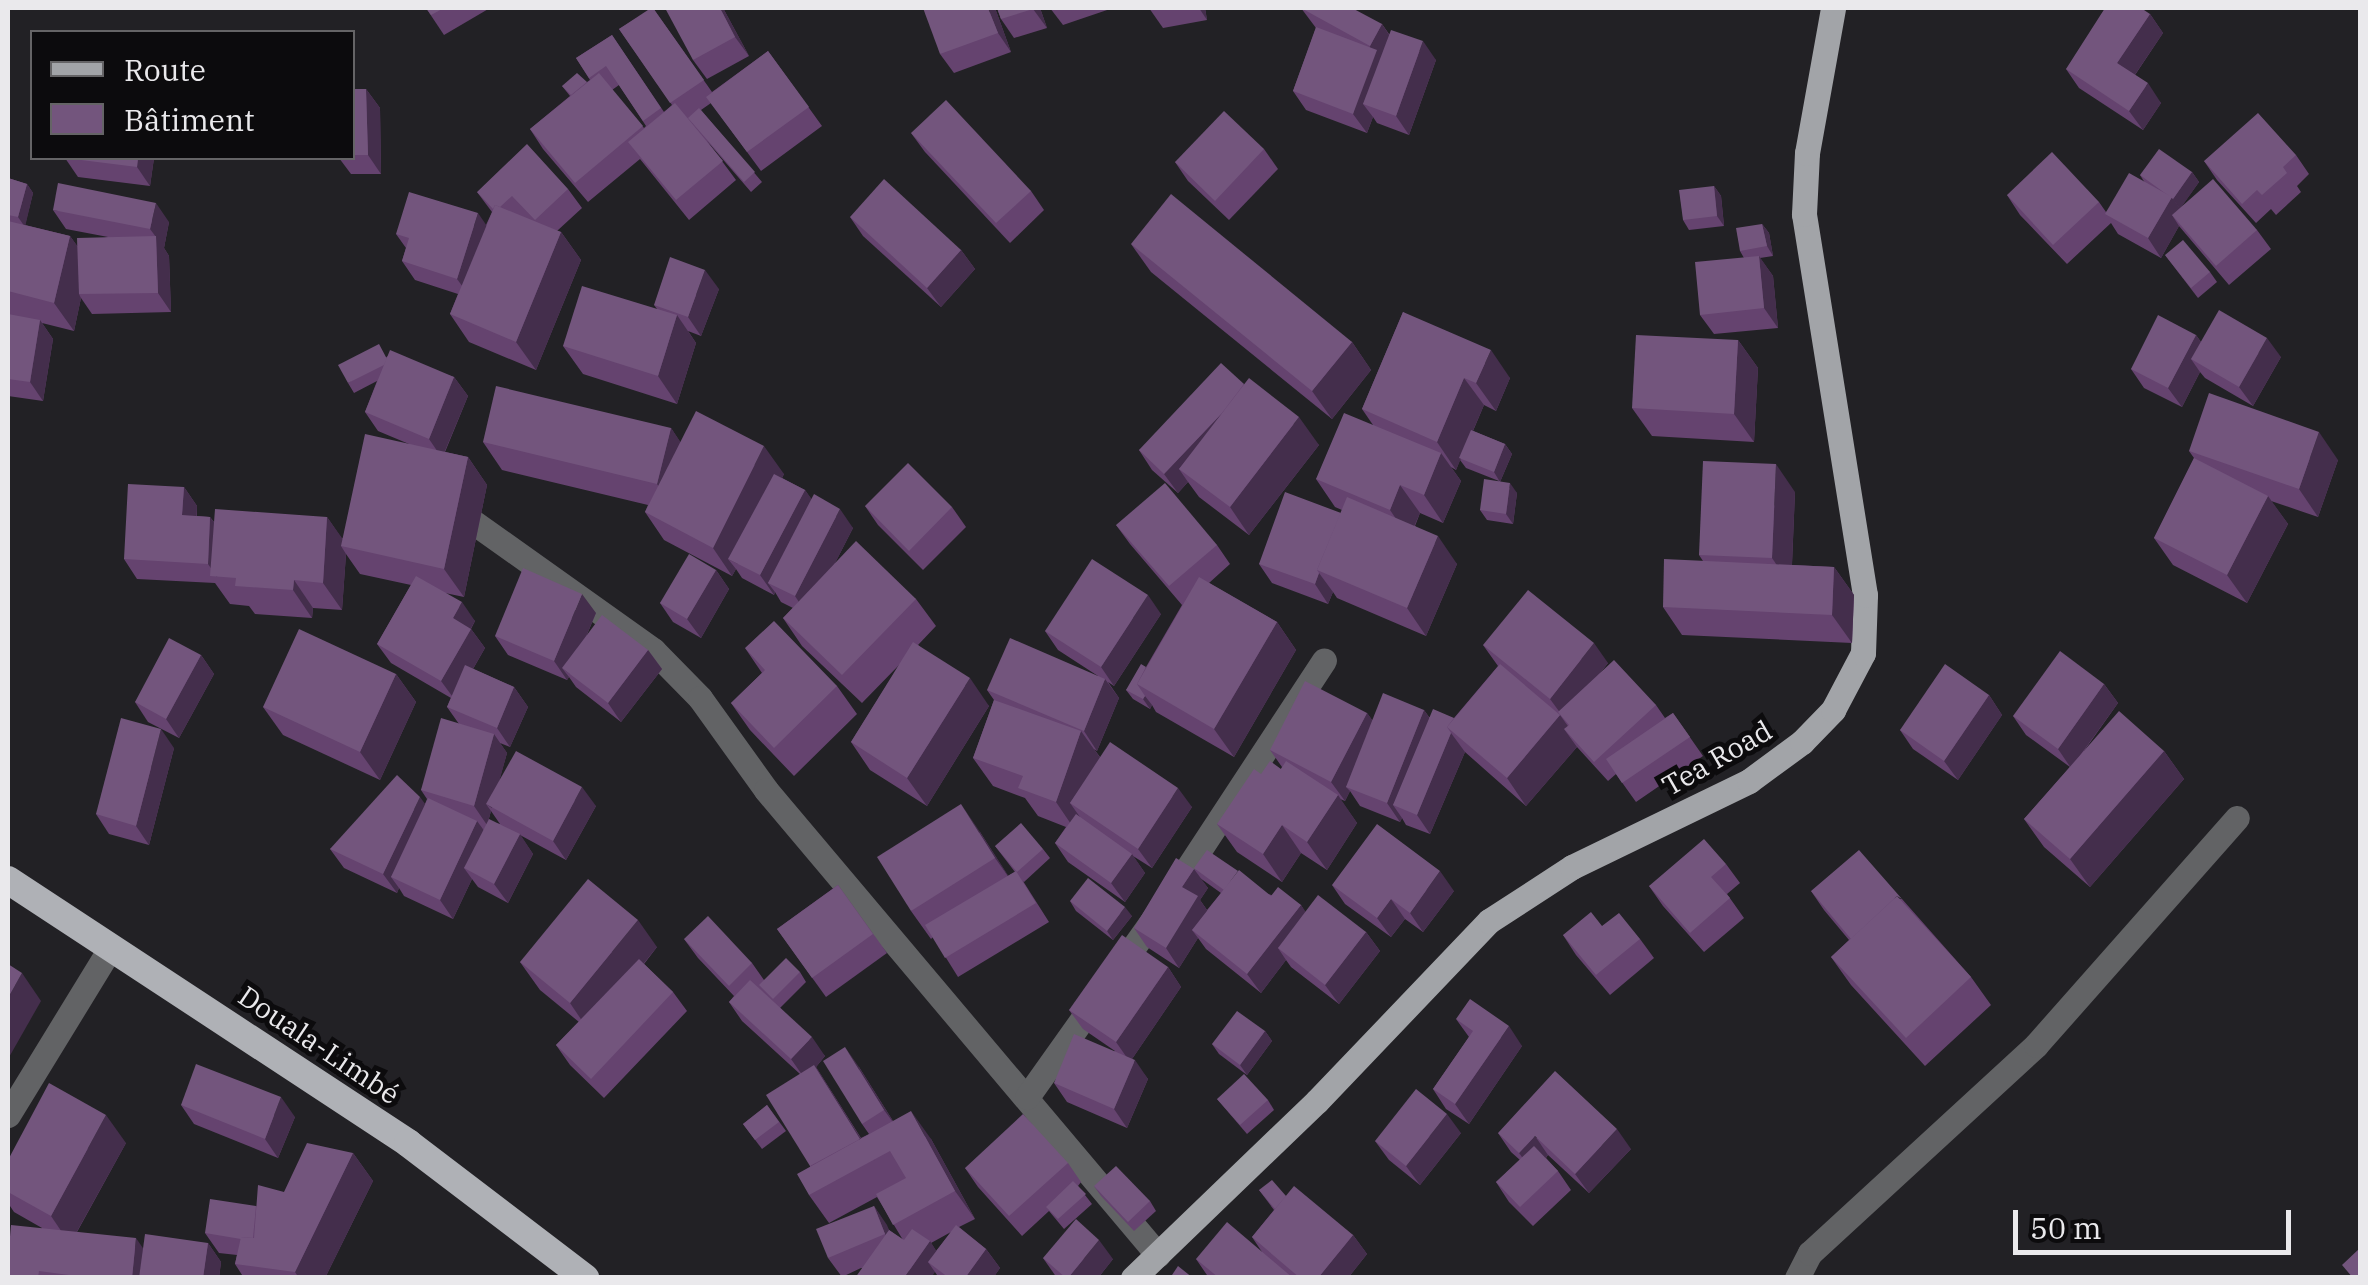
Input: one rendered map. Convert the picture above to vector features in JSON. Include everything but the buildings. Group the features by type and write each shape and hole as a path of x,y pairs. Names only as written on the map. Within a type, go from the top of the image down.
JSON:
{"highway":[{"name":"Douala-Limbé","path":"8,880 408,1143 585,1278"}],"main road":[{"name":"Tea Road","path":"1134,1278 1318,1101 1488,921 1572,867 1749,780 1802,742 1833,710 1863,653 1865,595 1804,214 1807,153 1834,8"}],"street":[{"path":"430,491 653,650 700,698 766,790 1158,1254"},
{"path":"1026,1097 1162,907 1324,660"},
{"path":"1797,1278 1810,1253 2036,1045 2236,818"},
{"path":"8,1114 111,947"}]}
